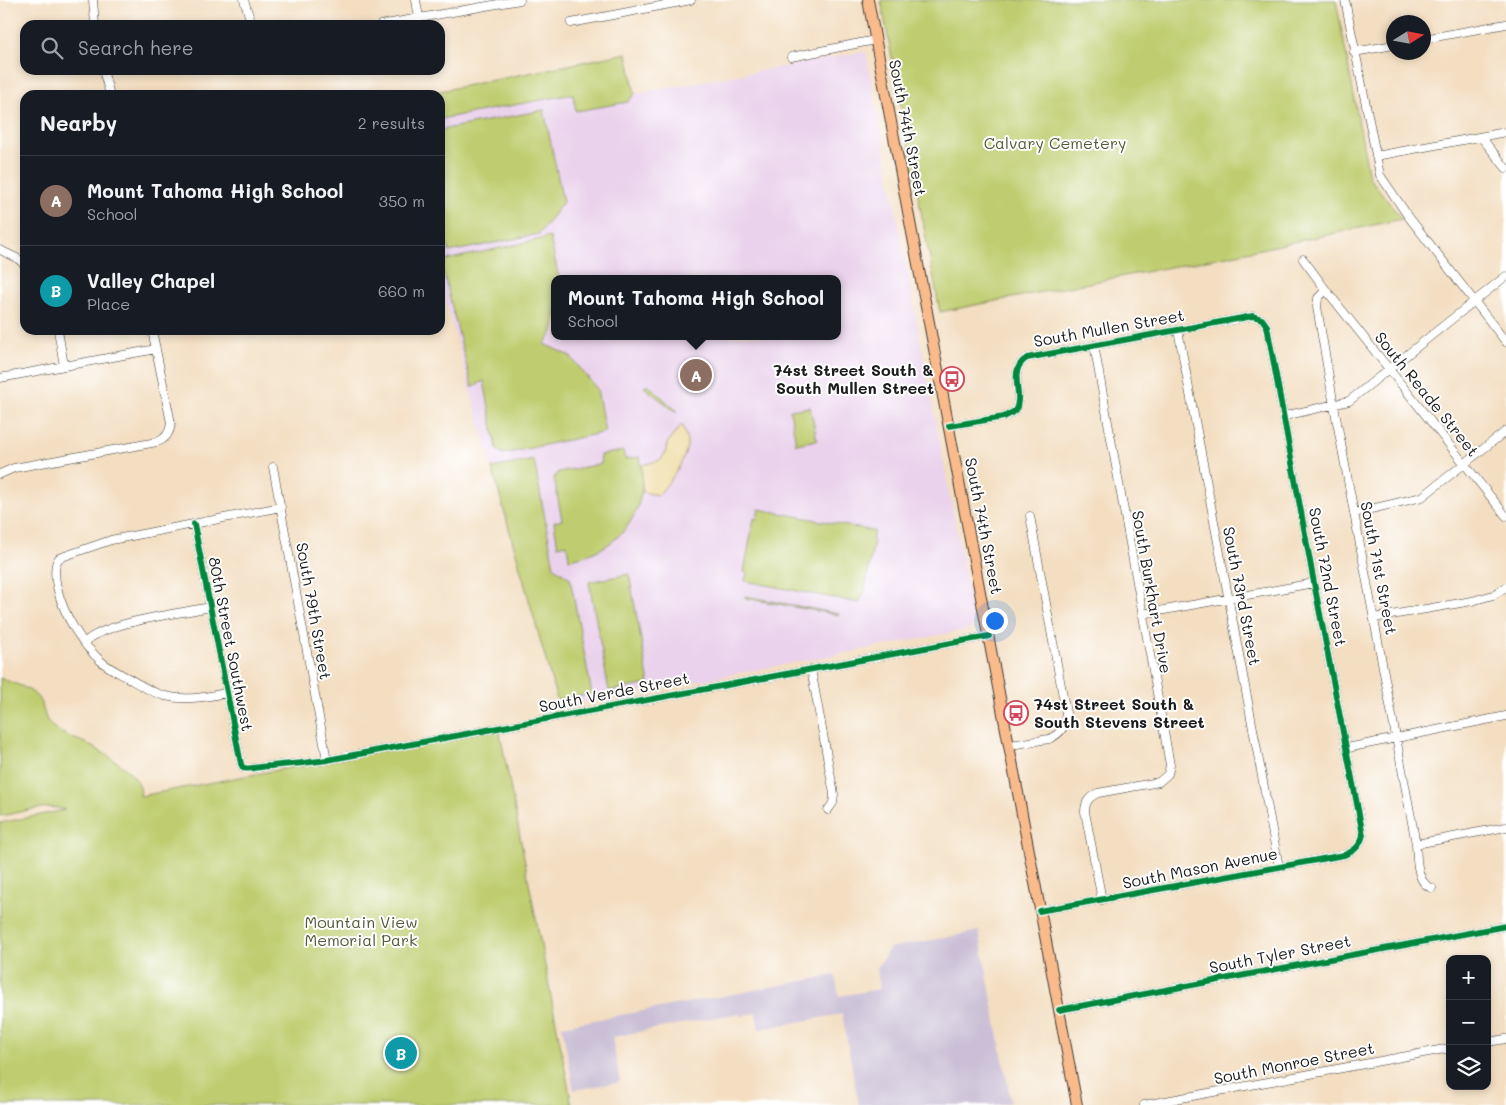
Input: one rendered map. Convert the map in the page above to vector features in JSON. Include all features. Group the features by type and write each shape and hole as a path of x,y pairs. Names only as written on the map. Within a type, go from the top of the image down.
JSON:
{"main road":[{"name":"South 74th Street","path":"868,0 1077,1105"}],"street":[{"path":"93,0 95,20"},
{"path":"244,0 250,20"},
{"path":"416,0 419,18"},
{"path":"408,20 520,0"},
{"path":"571,23 691,0"},
{"path":"1345,0 1380,175 1408,216 1506,342"},
{"path":"1431,38 1506,24"},
{"path":"791,57 875,40"},
{"path":"1354,52 1386,46"},
{"path":"104,75 109,90"},
{"path":"1376,156 1506,132"},
{"path":"1481,137 1506,168"},
{"path":"0,250 20,261"},
{"path":"1303,258 1326,290"},
{"path":"1284,416 1349,401 1506,276"},
{"name":"South Reade Street","path":"1326,290 1506,516"},
{"name":"South 71st Street","path":"1326,290 1318,298 1317,307 1334,406 1416,844 1420,875 1426,884 1432,888"},
{"name":"South Mullen Street","path":"949,426 1004,417 1014,411 1018,401 1017,368 1027,358 1254,316 1262,318"},
{"name":"South 72nd Street","path":"1262,318 1266,321 1270,336 1314,583 1363,835 1361,843"},
{"name":"South 73rd Street","path":"1178,330 1279,867"},
{"path":"59,335 64,366"},
{"path":"0,474 14,468 157,442 168,435 171,423 153,335"},
{"name":"South Burkhart Drive","path":"1094,346 1170,766 1168,774 1159,782 1098,793 1089,798 1086,803 1085,812 1102,900"},
{"path":"0,378 156,349"},
{"path":"1354,513 1422,497 1506,432"},
{"name":"South 79th Street","path":"273,467 327,760"},
{"path":"226,694 190,699 175,698 151,691 102,662 71,623 62,605 55,572 57,559 97,543 281,507"},
{"path":"1010,745 1049,739 1063,730 1066,723 1066,706 1030,516"},
{"name":"80th Street Southwest","path":"194,524 226,694 243,768"},
{"path":"1142,614 1314,583"},
{"path":"1374,618 1472,601 1493,595 1506,587"},
{"path":"85,642 99,632 119,625 210,607"},
{"name":"South Verde Street","path":"243,768 249,770 260,767 296,765 327,760 989,636"},
{"path":"811,669 834,794 833,802 828,810"},
{"path":"1347,748 1506,716"},
{"path":"1416,844 1506,827"},
{"name":"South Mason Avenue","path":"1039,911 1344,855 1355,850 1361,843"},
{"name":"South Tyler Street","path":"1059,1010 1506,926"},
{"path":"1491,1041 1506,1039"},
{"name":"South Monroe Street","path":"1144,1105 1446,1049"}],"shaded area":[{"path":"862,52 866,53 974,623 971,629 559,707 445,299 445,90 627,53 635,94"},
{"path":"979,931 1011,1102 997,1105 859,1105 842,1014 759,1029 756,1013 740,1016 739,1013 612,1037 620,1082 574,1090 562,1026 835,975 839,996 880,989 877,968 890,948"}],"green space":[{"name":"Calvary Cemetery","path":"881,0 1336,0 1369,177 1402,219 1237,254 940,312"},
{"path":"627,53 635,94 628,102 576,111 573,94 445,118 445,90"},
{"path":"544,110 563,202 539,234 449,252 445,232 445,129"},
{"path":"550,237 558,275 551,275 551,334 544,344 570,356 597,389 605,432 503,454 497,450 484,381 472,387 445,279 446,260"},
{"path":"647,384 677,411 644,387"},
{"path":"810,407 817,440 796,444 790,410"},
{"path":"623,451 625,459 640,457 641,494 636,510 618,537 604,547 569,559 567,544 558,546 554,522 562,520 554,478 558,472 601,464 600,455"},
{"path":"534,460 554,567 570,578 592,694 557,700 492,468"},
{"path":"759,509 874,531 872,540 874,541 864,594 862,594 860,603 745,581 747,573 744,572 754,518 757,519"},
{"path":"629,574 649,684 609,691 589,582"},
{"path":"745,596 839,614 839,615 745,598"},
{"name":"Mountain View Memorial Park","path":"0,678 35,694 41,703 47,720 54,728 92,747 121,765 137,780 140,796 499,728 572,1105 0,1105 0,823 65,810 41,808 0,816"}],"sand":[{"path":"682,424 687,444 684,457 677,471 658,495 642,492 642,465 661,460 668,442"}],"cycle path":[{"path":"949,426 1004,417 1015,411 1018,404 1018,369 1027,358 1253,316 1262,319 1267,326 1363,835 1362,839 1356,848 1344,855 1039,911"},
{"path":"194,524 243,768 327,760 989,636"},
{"path":"1059,1010 1506,926"}],"place":[{"name":"Mount Tahoma High School","path":"696,375"},
{"name":"74st Street South & South Mullen Street","path":"952,379"},
{"name":"74st Street South & South Stevens Street","path":"1016,713"},
{"name":"Valley Chapel","path":"401,1053"}]}
